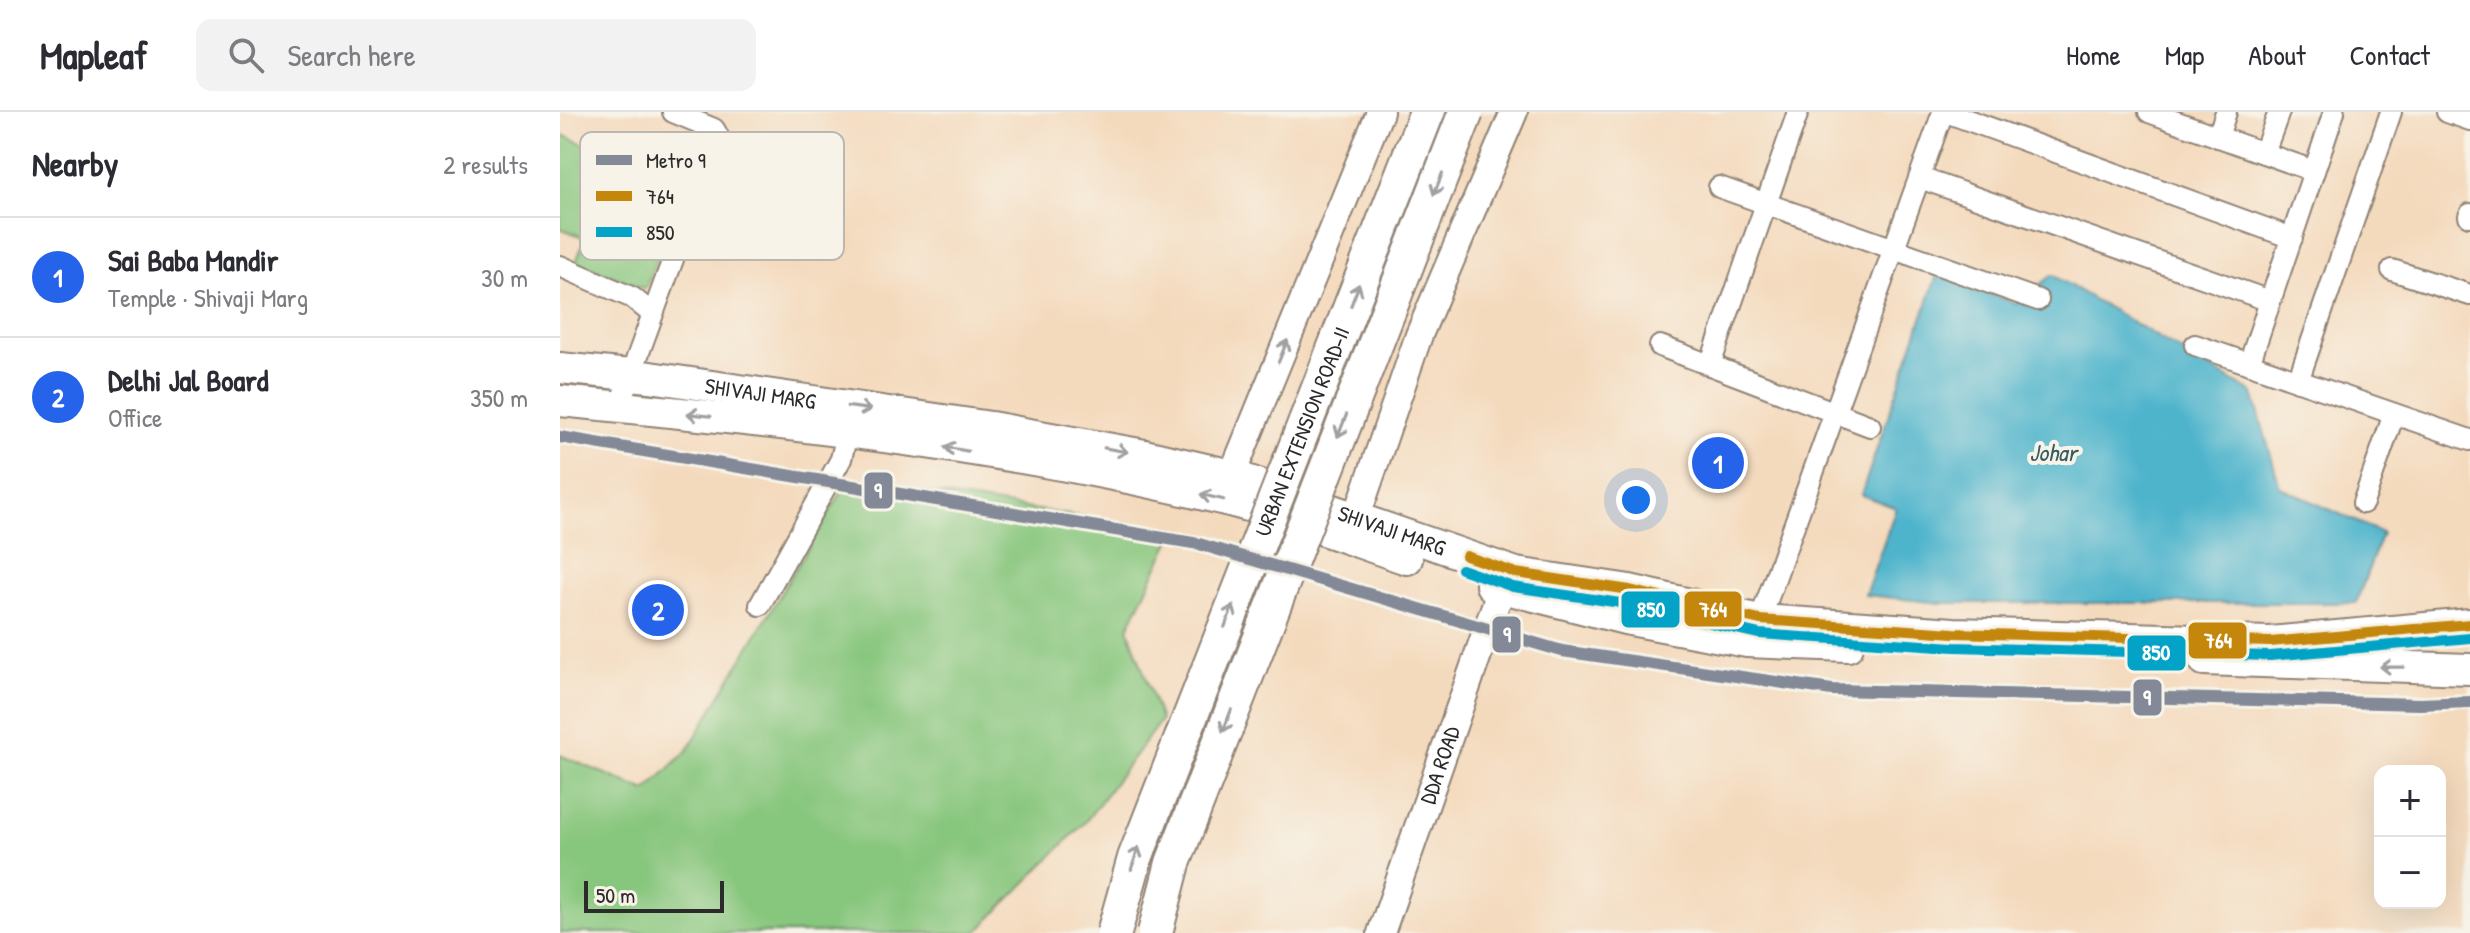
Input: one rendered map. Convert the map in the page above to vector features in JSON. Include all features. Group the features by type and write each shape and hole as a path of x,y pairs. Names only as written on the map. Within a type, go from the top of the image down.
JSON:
{"highway":[{"name":"URBAN EXTENSION ROAD-II","path":"1114,933 1135,858 1427,112"},
{"name":"URBAN EXTENSION ROAD-II","path":"1155,933 1173,863 1466,112"}],"main road":[{"name":"SHIVAJI MARG","path":"560,368 629,374 991,427 1145,455 1232,475 1516,573 1630,590 1760,620 1954,633 2270,642 2470,624"},
{"name":"SHIVAJI MARG","path":"560,401 848,430 1220,498 1501,594 1747,642 2470,669"}],"street":[{"path":"673,112 716,132"},
{"path":"1232,475 1380,112"},
{"path":"1356,519 1419,335 1514,112"},
{"path":"1710,365 1798,112"},
{"path":"1760,620 1944,112 2292,238"},
{"path":"2218,137 2226,112"},
{"path":"2264,153 2279,112"},
{"path":"2249,364 2334,112"},
{"path":"2298,381 2391,112"},
{"path":"2447,112 2470,120"},
{"path":"2162,114 2314,171"},
{"path":"1920,178 2270,301"},
{"path":"1719,187 2038,300"},
{"path":"619,407 671,260"},
{"path":"560,266 633,298 651,313"},
{"path":"2392,270 2470,295"},
{"path":"2195,345 2470,440"},
{"path":"1660,346 1870,426"},
{"path":"2363,503 2394,414"},
{"path":"760,605 841,459 848,430"},
{"name":"DDA ROAD","path":"1381,933 1501,594"}],"green space":[{"path":"560,134 580,142 580,236 560,228"},
{"path":"580,251 580,260 657,260 645,289 576,262"},
{"path":"848,481 1175,531 1128,628 1161,720 1086,821 976,933 560,933 560,755 646,791 687,751"}],"water":[{"name":"Johar","path":"1937,275 2016,303 2052,275 2253,393 2280,487 2382,533 2356,603 1940,603 1865,595 1896,508 1861,495"}],"metro line":[{"name":"9","path":"560,437 1199,544 1562,651 1832,690 2420,704 2470,702"}],"transit line":[{"name":"764","path":"1466,556 1516,573 1630,590 1760,620 1954,633 2270,642 2470,624"},
{"name":"850","path":"1461,569 1513,587 1627,604 1759,634 1954,647 2270,656 2470,638"}],"place":[{"name":"Sai Baba Mandir","path":"1718,463"},
{"name":"Delhi Jal Board","path":"658,610"}]}
